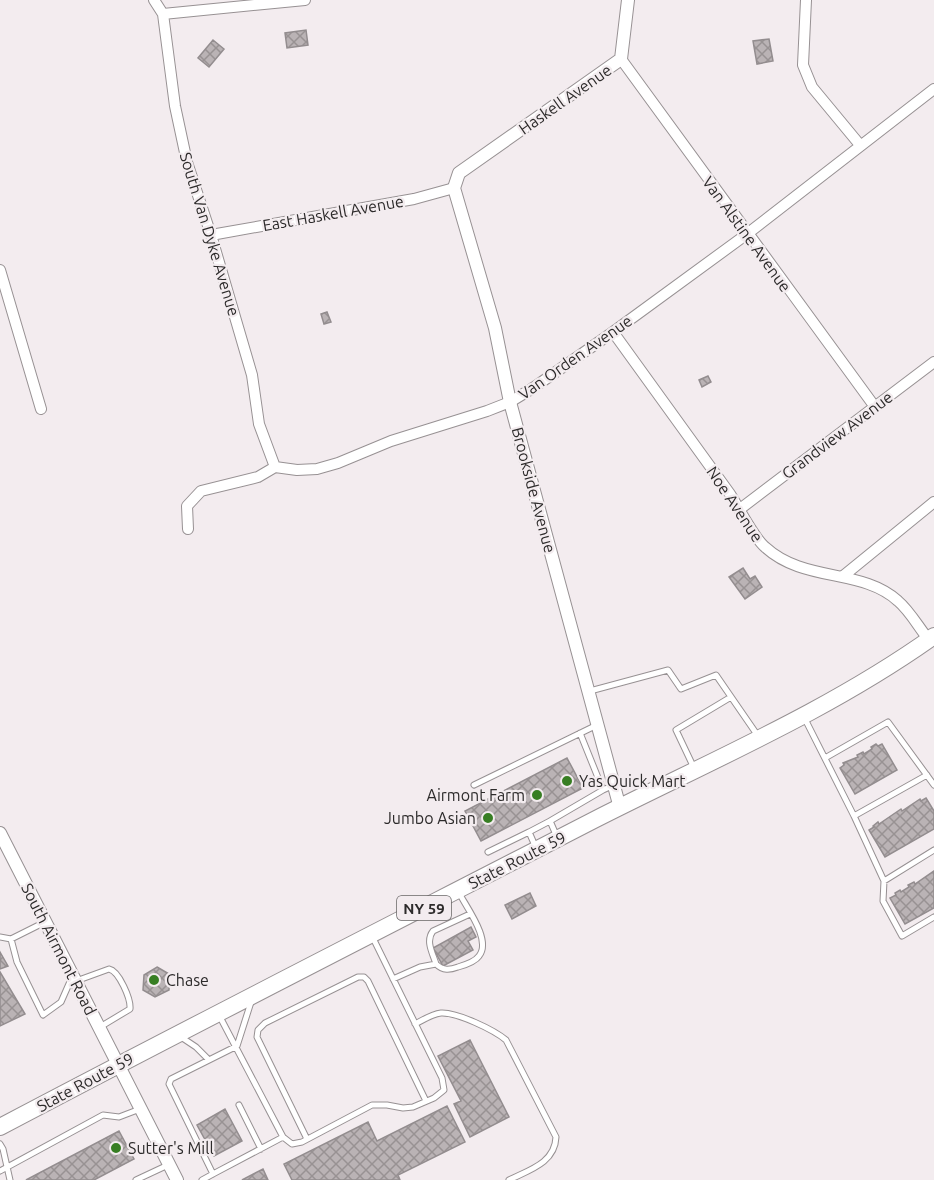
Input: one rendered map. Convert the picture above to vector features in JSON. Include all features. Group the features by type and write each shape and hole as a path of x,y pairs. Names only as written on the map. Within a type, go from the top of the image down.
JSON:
{"main road":[{"name":"State Route 59","path":"0,1126 558,839 803,716 887,667 931,638"}],"street":[{"name":"South Van Dyke Avenue","path":"154,0 163,14 175,106 187,162 252,375 259,424 275,466"},
{"path":"163,14 305,0"},
{"name":"Haskell Avenue","path":"454,188 459,173 621,59 628,0"},
{"path":"806,0 803,65 813,87 860,145"},
{"name":"Van Alstine Avenue","path":"621,59 875,407"},
{"name":"Van Orden Avenue","path":"275,466 297,470 317,469 338,463 382,444 510,402 614,332 747,234 934,89"},
{"name":"East Haskell Avenue","path":"211,235 414,199 454,188"},
{"name":"Brookside Avenue","path":"454,188 495,328 510,402 597,725 608,787 620,808"},
{"path":"0,270 41,409"},
{"name":"Noe Avenue","path":"614,332 764,546 784,561 807,570 876,586 898,601 931,638"},
{"name":"Grandview Avenue","path":"740,509 934,362"},
{"path":"188,529 187,506 201,491 258,477 275,466"},
{"path":"842,577 934,502"},
{"name":"South Airmont Road","path":"0,833 177,1180"}],"lane":[{"path":"588,692 668,670 681,689 716,675 759,738"},
{"path":"695,770 676,730 731,698"},
{"path":"803,716 884,881 883,901 902,936 934,917"},
{"path":"825,758 888,722 934,785"},
{"path":"474,785 597,725"},
{"path":"488,852 550,821 608,787 580,733"},
{"path":"854,816 927,775"},
{"path":"550,821 558,839"},
{"path":"529,832 537,850"},
{"path":"884,881 934,850"},
{"path":"457,891 470,914 483,938 483,948 479,957 452,970 440,968 436,964 429,942 430,935 433,931 470,914"},
{"path":"0,937 11,939 45,922"},
{"path":"218,1013 283,1137 292,1144 307,1139 372,1105 403,1108 413,1107 426,1101 444,1090 442,1078 371,935"},
{"path":"11,939 17,962 43,1015 61,1002 75,978 109,969 116,973 131,1005 128,1011 100,1027"},
{"path":"393,980 420,967 436,964"},
{"path":"307,1139 257,1037 258,1030 265,1023 358,977 364,977 368,981 426,1101"},
{"path":"213,1174 169,1084 171,1079 237,1046 253,995"},
{"path":"415,1024 439,1013 447,1013 482,1025 497,1032 506,1040 556,1137 556,1148 550,1157 538,1166 509,1180"},
{"path":"177,1034 196,1047 208,1059"},
{"path":"239,1106 261,1149"},
{"path":"0,1171 103,1115 119,1117 141,1108"},
{"path":"202,1180 283,1137"},
{"path":"0,1144 8,1166 10,1180"},
{"path":"136,1180 169,1164"}],"building":[{"path":"306,30 308,45 287,48 285,33"},
{"path":"769,39 773,61 757,64 753,41"},
{"path":"213,40 224,49 209,67 198,58"},
{"path":"327,312 331,322 324,324 321,314"},
{"path":"708,376 711,382 702,387 699,380"},
{"path":"743,568 750,579 755,576 762,587 745,599 729,577"},
{"path":"876,744 878,746 882,744 897,770 855,794 840,768 844,765 843,763 858,757 857,755 863,752 864,754"},
{"path":"567,758 583,788 481,841 465,811"},
{"path":"926,798 934,811 934,829 885,857 869,830 901,809 902,811 920,799 921,801"},
{"path":"934,871 934,908 905,924 890,898"},
{"path":"530,893 536,906 512,919 505,905"},
{"path":"471,927 476,937 468,941 473,950 443,966 433,948"},
{"path":"0,952 8,966 0,969"},
{"path":"157,967 169,974 169,990 155,997 143,990 144,975"},
{"path":"0,972 25,1014 0,1026"},
{"path":"470,1040 509,1117 470,1137 454,1104 461,1101 438,1056"},
{"path":"447,1106 465,1142 398,1175 400,1180 292,1180 284,1164 368,1122 377,1141"},
{"path":"225,1109 242,1141 214,1156 197,1125"},
{"path":"119,1131 134,1159 94,1180 26,1180"},
{"path":"263,1169 268,1180 242,1180"}],"place":[{"name":"Yas Quick Mart","path":"567,781"},
{"name":"Airmont Farm","path":"537,795"},
{"name":"Jumbo Asian","path":"488,818"},
{"name":"Chase","path":"154,980"},
{"name":"Sutter's Mill","path":"116,1148"}]}
